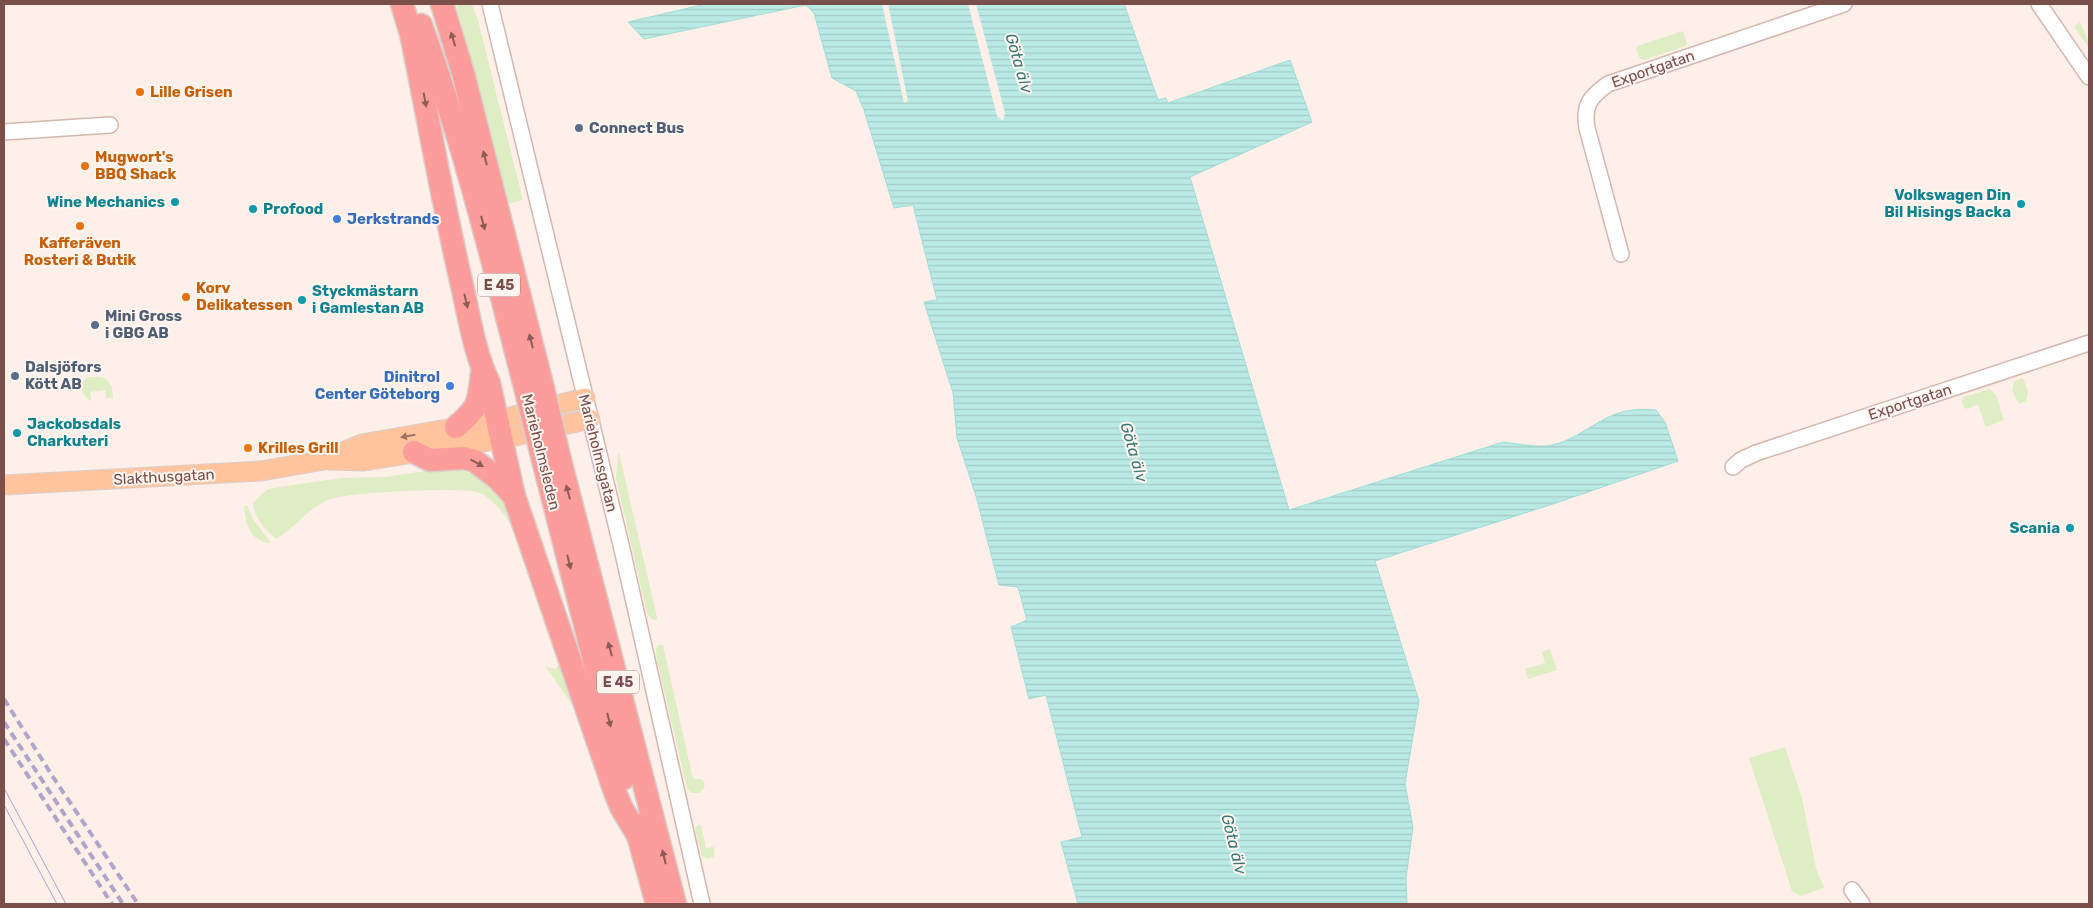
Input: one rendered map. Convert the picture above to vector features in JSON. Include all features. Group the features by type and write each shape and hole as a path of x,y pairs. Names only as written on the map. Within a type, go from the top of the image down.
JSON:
{"highway":[{"path":"402,4 411,34 458,267 483,370 489,383 514,496 615,792 621,807 639,837"},
{"name":"Marieholmsleden","path":"412,4 445,90 535,392"},
{"name":"Marieholmsleden","path":"442,4 465,82 535,392 639,837 657,904"},
{"path":"456,427 471,414 479,401 483,370"},
{"path":"414,452 430,460 464,458 475,461 497,478 514,496"},
{"name":"Marieholmsleden","path":"552,462 676,904"}],"main road":[{"name":"Slakthusgatan","path":"324,460 364,461 414,452 500,429 585,398"},
{"name":"Slakthusgatan","path":"4,485 261,472 324,460 362,444 456,427 500,429 590,419"}],"street":[{"name":"Marieholmsgatan","path":"490,4 622,549 702,904"},
{"name":"Exportgatan","path":"1621,254 1586,128 1585,116 1587,106 1595,93 1615,81 1844,4"},
{"path":"2039,4 2089,77"},
{"path":"4,132 110,125"},
{"name":"Exportgatan","path":"1733,466 1756,453 2089,342"},
{"path":"1852,890 1862,904"}],"green space":[{"path":"456,4 472,4 478,20 523,200 507,204"},
{"path":"2080,22 2089,42 2089,48 2074,27"},
{"path":"1683,31 1686,46 1644,60 1640,59 1636,49 1637,46"},
{"path":"87,377 107,379 112,387 113,398 106,398 105,390 90,392 90,401 82,392 82,383"},
{"path":"2023,378 2028,392 2026,401 2019,404 2012,391 2014,381"},
{"path":"1990,389 1996,395 2004,420 1986,427 1978,405 1965,409 1962,402 1963,397"},
{"path":"619,453 657,620 653,620 647,614 616,478"},
{"path":"452,467 481,479 505,499 576,710 545,666 555,669 559,665 511,526 501,511 487,497 476,492 425,490 339,497 328,500 314,508 276,539 255,514 253,503 268,489 341,478 385,477"},
{"path":"247,505 253,519 271,543 264,542 253,536 247,525 244,506"},
{"path":"659,645 663,645 693,779 701,779 705,784 699,793 691,793 687,788 657,661 656,648"},
{"path":"1550,649 1557,670 1528,679 1525,669 1545,663 1542,652"},
{"path":"1785,747 1802,798 1816,868 1824,888 1800,896 1792,891 1749,758"},
{"path":"701,825 706,848 714,847 714,857 708,859 702,856 695,830 697,826"}],"water":[{"name":"Göta älv","path":"706,4 1124,4 1158,100 1166,98 1168,103 1290,60 1312,122 1190,177 1289,510 1503,442 1534,446 1553,445 1571,438 1613,415 1630,410 1656,410 1665,422 1678,461 1553,504 1375,561 1419,701 1405,784 1413,827 1406,878 1407,904 1078,904 1061,842 1082,837 1046,695 1029,699 1011,627 1027,620 1018,587 999,585 976,496 957,438 953,393 924,302 937,300 913,205 894,208 864,110 856,91 832,78 814,13 806,5 644,39 628,22"}],"pier":[{"path":"882,4 888,4 908,101 904,103"},
{"path":"968,4 976,4 1005,113 1003,121 997,116"}],"tram line":[{"path":"4,788 66,904"},
{"path":"4,805 57,904"}],"railway":[{"path":"4,699 53,777 138,904"},
{"path":"4,722 123,904"},
{"path":"4,739 112,904"}],"place":[{"name":"Lille Grisen","path":"140,92"},
{"name":"Connect Bus","path":"579,128"},
{"name":"Mugwort's BBQ Shack","path":"85,166"},
{"name":"Wine Mechanics","path":"175,202"},
{"name":"Volkswagen Din Bil Hisings Backa","path":"2021,204"},
{"name":"Profood","path":"253,209"},
{"name":"Jerkstrands","path":"337,219"},
{"name":"Kafferäven Rosteri & Butik","path":"80,226"},
{"name":"Korv Delikatessen","path":"186,297"},
{"name":"Styckmästarn i Gamlestan AB","path":"302,300"},
{"name":"Mini Gross i GBG AB","path":"95,325"},
{"name":"Dalsjöfors Kött AB","path":"15,376"},
{"name":"Dinitrol Center Göteborg","path":"450,386"},
{"name":"Jackobsdals Charkuteri","path":"17,433"},
{"name":"Krilles Grill","path":"248,448"},
{"name":"Scania","path":"2070,528"}]}
